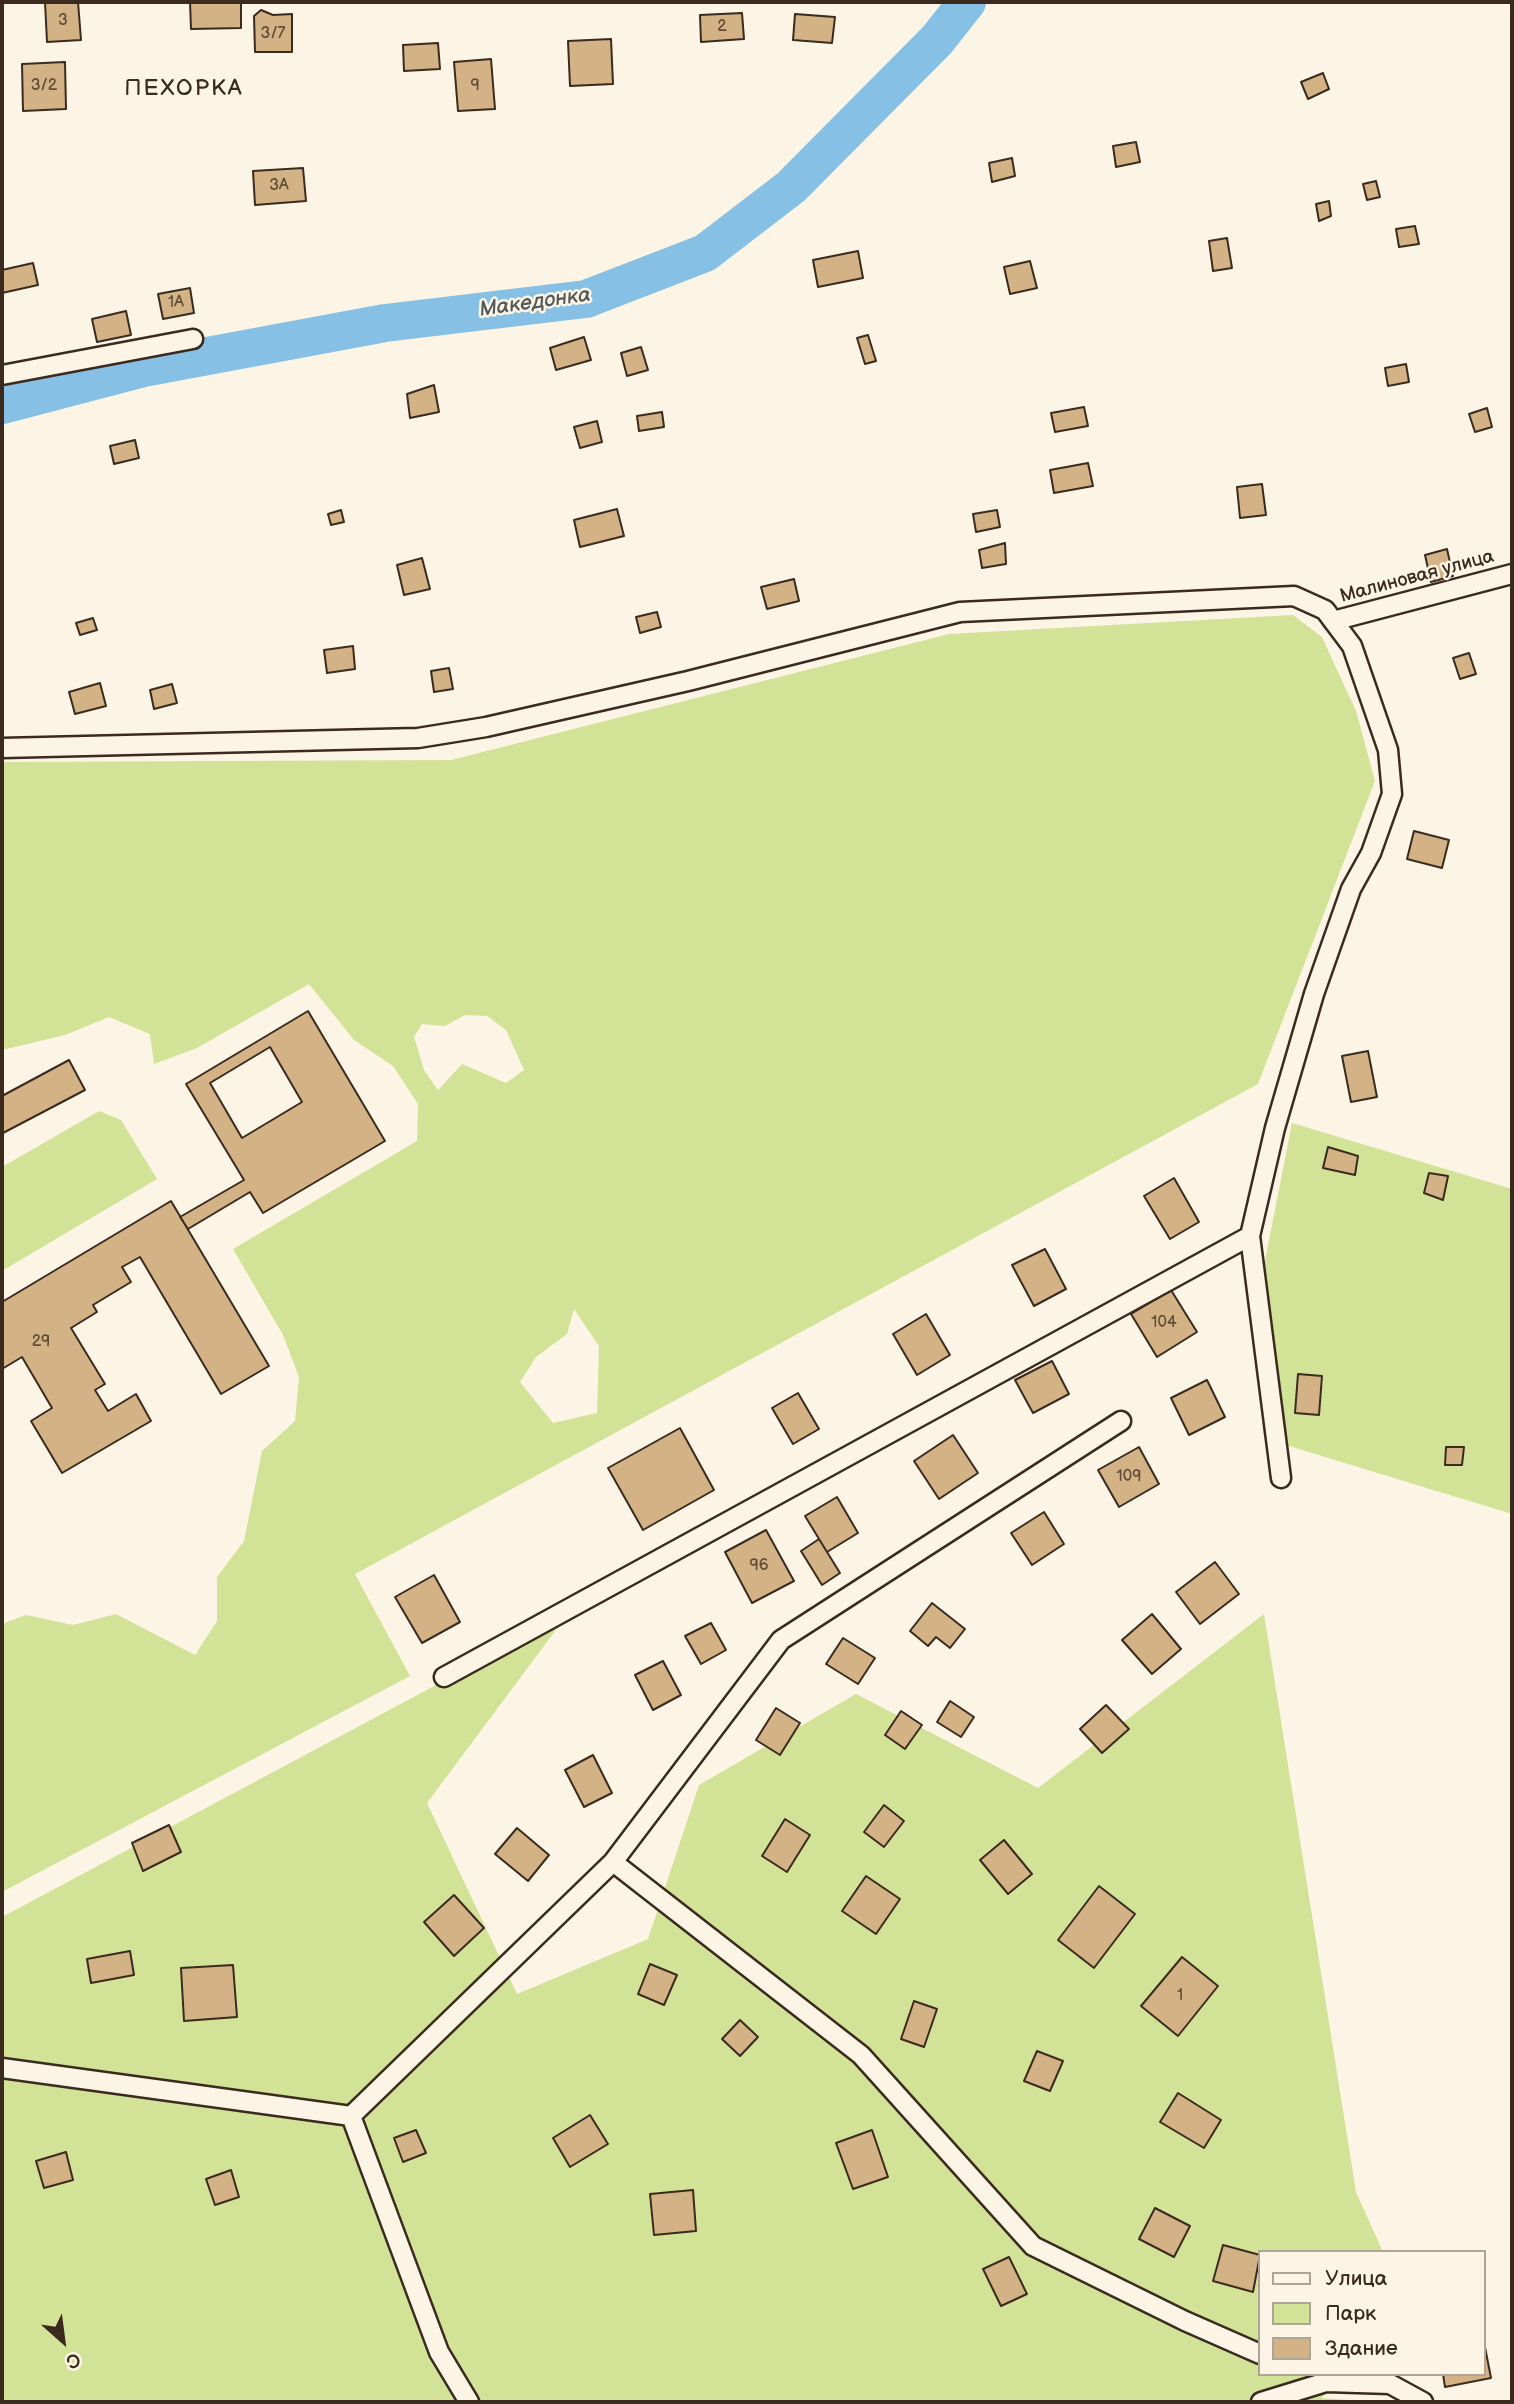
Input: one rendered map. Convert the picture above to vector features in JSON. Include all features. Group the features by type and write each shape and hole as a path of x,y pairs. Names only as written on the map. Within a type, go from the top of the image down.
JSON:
{"street":[{"path":"2,375 193,340"},
{"name":"Малиновая улица","path":"1333,621 1512,574"},
{"path":"2,748 418,738 486,727 688,681 960,612 1294,596 1325,610 1352,646 1388,750 1392,794 1371,853 1350,889 1314,994 1275,1128 1250,1237 1281,1478"},
{"path":"444,1677 1250,1237"},
{"path":"351,2116 613,1862 781,1640 1121,1421"},
{"path":"613,1862 861,2055 1033,2246 1185,2321 1258,2353"},
{"path":"2,2068 351,2116"},
{"path":"351,2116 439,2352 469,2402"},
{"path":"1312,2376 1326,2382"},
{"path":"1261,2402 1326,2382 1390,2384 1423,2402"}],"green space":[{"path":"1293,615 1322,637 1356,711 1375,781 1258,1084 355,1574 410,1676 2,1892 2,1624 26,1615 73,1625 116,1614 195,1655 217,1621 217,1577 244,1541 262,1451 295,1421 299,1377 283,1335 233,1249 417,1141 418,1104 393,1066 354,1040 309,984 197,1048 154,1064 150,1034 109,1017 65,1035 2,1050 2,762 451,760 949,634","holes":["465,1015 487,1016 506,1030 524,1070 506,1083 462,1064 438,1090 424,1070 414,1037 422,1024 445,1026","574,1309 599,1346 597,1413 553,1423 520,1382 536,1357 567,1334"]},
{"path":"99,1111 121,1120 157,1179 2,1271 2,1167"},
{"path":"1292,1123 1512,1189 1512,1514 1289,1446 1277,1438 1258,1296"},
{"path":"1264,1614 1356,2192 1382,2250 1258,2250 1258,2376 1345,2376 1321,2398 1378,2402 2,2402 2,1917 567,1615 427,1803 517,1994 648,1939 699,1785 856,1694 1038,1788"}],"building":[{"path":"45,2 78,2 81,40 47,42"},
{"path":"190,2 241,2 241,28 191,29"},
{"path":"261,10 273,15 292,14 292,52 255,52 254,16"},
{"path":"742,13 744,39 701,42 700,15"},
{"path":"795,14 835,17 832,43 793,40"},
{"path":"611,39 613,84 570,86 568,41"},
{"path":"438,43 440,69 404,71 403,45"},
{"path":"491,59 495,109 458,111 454,62"},
{"path":"65,62 66,109 23,111 22,64"},
{"path":"1323,73 1329,89 1308,99 1301,82"},
{"path":"1136,142 1140,162 1116,167 1113,146"},
{"path":"1012,158 1015,176 992,182 989,163"},
{"path":"303,168 306,201 255,205 253,171"},
{"path":"1376,181 1380,197 1367,200 1363,184"},
{"path":"1329,201 1331,216 1319,221 1316,204"},
{"path":"1415,226 1419,244 1399,247 1396,229"},
{"path":"1227,238 1232,268 1213,271 1209,241"},
{"path":"858,251 863,278 818,287 813,260"},
{"path":"1030,261 1037,288 1010,294 1004,267"},
{"path":"33,263 38,285 2,293 2,270"},
{"path":"190,288 194,313 163,319 158,294"},
{"path":"126,311 131,335 97,342 92,319"},
{"path":"868,335 876,361 865,364 857,338"},
{"path":"584,337 591,360 556,370 550,348"},
{"path":"641,347 648,370 627,376 621,353"},
{"path":"1406,364 1409,382 1388,386 1385,368"},
{"path":"434,385 439,412 410,418 407,394"},
{"path":"1084,407 1088,426 1055,432 1051,413"},
{"path":"1487,408 1492,427 1475,432 1469,414"},
{"path":"662,412 664,427 639,431 637,416"},
{"path":"597,421 602,442 580,448 574,427"},
{"path":"135,440 139,458 114,464 110,446"},
{"path":"1088,463 1093,486 1054,493 1050,470"},
{"path":"1262,484 1266,515 1240,518 1237,487"},
{"path":"617,509 624,536 580,547 574,520"},
{"path":"341,510 344,522 331,525 328,514"},
{"path":"997,510 1000,527 976,532 973,514"},
{"path":"1005,543 1006,564 982,568 979,550"},
{"path":"1447,549 1453,576 1431,582 1425,555"},
{"path":"422,558 430,589 404,595 397,565"},
{"path":"794,579 799,601 767,609 761,587"},
{"path":"657,612 661,627 640,633 636,617"},
{"path":"93,618 97,630 80,635 76,623"},
{"path":"353,646 355,669 327,673 324,650"},
{"path":"1469,653 1476,674 1460,679 1453,658"},
{"path":"449,668 453,689 434,692 431,671"},
{"path":"100,683 106,706 75,714 69,692"},
{"path":"172,684 177,703 154,709 150,690"},
{"path":"1414,831 1449,840 1442,868 1407,859"},
{"path":"308,1011 385,1141 263,1213 250,1192 188,1229 180,1217 244,1180 186,1084","holes":["270,1047 302,1102 242,1138 210,1083"]},
{"path":"1368,1051 1377,1097 1351,1102 1342,1056"},
{"path":"69,1060 85,1090 3,1133 2,1096"},
{"path":"1328,1147 1358,1156 1355,1175 1323,1168"},
{"path":"1429,1173 1448,1176 1443,1200 1424,1193"},
{"path":"1174,1178 1199,1222 1170,1239 1144,1196"},
{"path":"171,1201 269,1366 221,1394 140,1257 122,1267 131,1282 93,1305 97,1312 71,1328 105,1384 95,1390 108,1411 136,1394 151,1421 62,1473 31,1421 52,1408 22,1357 2,1369 2,1302"},
{"path":"1045,1249 1066,1289 1034,1306 1012,1265"},
{"path":"1171,1290 1197,1332 1157,1357 1131,1314"},
{"path":"926,1314 950,1355 917,1375 893,1334"},
{"path":"1052,1361 1069,1394 1033,1413 1015,1380"},
{"path":"1298,1374 1322,1376 1319,1415 1295,1413"},
{"path":"1207,1380 1225,1417 1189,1435 1171,1398"},
{"path":"798,1393 819,1429 793,1444 772,1408"},
{"path":"680,1428 714,1490 643,1530 608,1468"},
{"path":"953,1435 978,1473 939,1499 914,1461"},
{"path":"1139,1447 1159,1484 1119,1507 1098,1470"},
{"path":"1446,1447 1464,1447 1462,1465 1445,1465"},
{"path":"837,1497 858,1533 827,1552 805,1516"},
{"path":"1044,1512 1064,1544 1032,1565 1011,1533"},
{"path":"766,1530 794,1581 752,1603 725,1552"},
{"path":"819,1539 840,1573 822,1585 801,1551"},
{"path":"1215,1562 1239,1594 1200,1624 1176,1592"},
{"path":"434,1575 460,1622 422,1643 395,1597"},
{"path":"932,1603 965,1629 950,1648 936,1637 928,1646 910,1631"},
{"path":"1152,1614 1181,1649 1152,1674 1122,1640"},
{"path":"711,1623 726,1650 701,1664 685,1636"},
{"path":"843,1638 875,1658 858,1684 826,1664"},
{"path":"663,1661 681,1695 653,1710 635,1675"},
{"path":"950,1701 974,1717 961,1737 937,1722"},
{"path":"1106,1705 1129,1729 1102,1753 1080,1729"},
{"path":"776,1708 800,1723 780,1755 756,1740"},
{"path":"901,1711 922,1725 905,1749 885,1735"},
{"path":"593,1755 612,1793 584,1807 565,1770"},
{"path":"884,1805 904,1821 884,1847 864,1832"},
{"path":"785,1819 810,1835 787,1872 762,1856"},
{"path":"169,1825 181,1852 143,1871 132,1843"},
{"path":"517,1828 549,1855 528,1881 495,1854"},
{"path":"1004,1840 1032,1874 1008,1894 980,1860"},
{"path":"866,1876 900,1899 876,1934 842,1911"},
{"path":"1099,1886 1135,1914 1094,1968 1058,1940"},
{"path":"454,1895 484,1928 454,1956 424,1922"},
{"path":"130,1951 134,1975 91,1983 87,1959"},
{"path":"1182,1957 1218,1986 1178,2036 1141,2006"},
{"path":"650,1964 677,1975 664,2005 638,1994"},
{"path":"233,1965 237,2017 184,2021 181,1968"},
{"path":"914,2001 937,2009 924,2047 901,2039"},
{"path":"740,2020 758,2037 740,2056 722,2039"},
{"path":"1037,2051 1063,2061 1050,2091 1024,2081"},
{"path":"1178,2093 1221,2120 1204,2148 1160,2122"},
{"path":"590,2115 608,2144 570,2167 553,2138"},
{"path":"416,2130 426,2153 403,2162 394,2138"},
{"path":"872,2130 888,2177 853,2189 836,2143"},
{"path":"66,2152 73,2180 44,2188 36,2161"},
{"path":"231,2170 239,2197 215,2205 206,2179"},
{"path":"693,2190 696,2231 654,2235 650,2194"},
{"path":"1155,2208 1190,2226 1174,2257 1139,2239"},
{"path":"1223,2245 1258,2254 1253,2292 1213,2281"},
{"path":"1009,2257 1027,2294 1001,2306 983,2269"},
{"path":"1486,2352 1491,2378 1445,2387 1443,2376 1486,2376"}],"waterway":[{"name":"Македонка","path":"2,405 143,368 385,323 586,299 705,253 791,187 937,40 967,2"}],"district":[{"name":"ПЕХОРКА","path":"184,89"}]}
